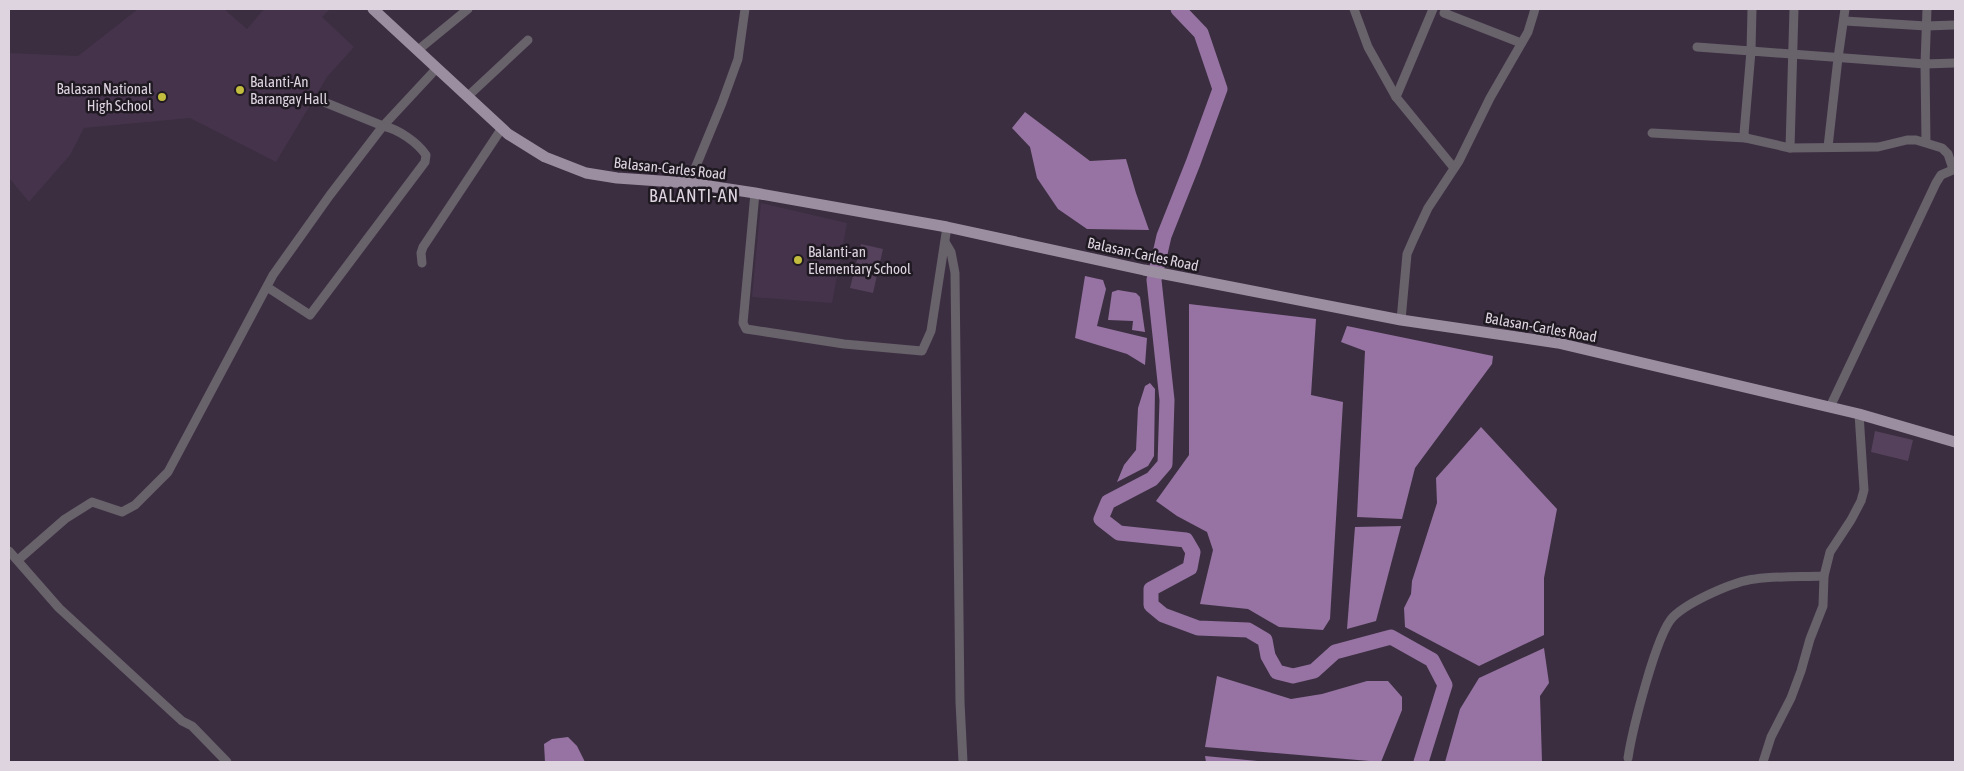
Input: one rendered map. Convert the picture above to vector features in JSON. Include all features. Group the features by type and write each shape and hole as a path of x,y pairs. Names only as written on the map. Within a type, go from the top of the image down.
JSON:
{"main road":[{"name":"Balasan-Carles Road","path":"373,9 502,128 545,157 586,173 617,178 689,183 755,193 946,227 1144,270 1401,320 1558,343 1859,414 1955,442"}],"street":[{"path":"418,50 468,9"},
{"path":"689,183 738,59 745,9"},
{"path":"1354,9 1368,47 1396,97 1454,168"},
{"path":"1359,20 1364,9"},
{"path":"1396,97 1433,9 1445,11 1522,43"},
{"path":"1401,320 1407,254 1428,208 1454,168 1490,98 1528,32 1534,9"},
{"path":"1746,138 1744,134 1751,51 1752,9"},
{"path":"1790,148 1794,9"},
{"path":"1828,147 1845,9"},
{"path":"1926,143 1925,64 1927,9"},
{"path":"1845,21 1955,26"},
{"path":"468,97 528,40"},
{"path":"1697,48 1925,64 1955,63"},
{"path":"18,560 65,519 92,502 122,512 136,505 168,472 273,275 330,195 384,126 437,68"},
{"path":"267,287 310,315 425,162 426,155 422,149 394,128 384,126 324,102"},
{"path":"422,263 421,254 423,247 502,128"},
{"path":"1652,133 1746,138 1790,148 1878,147 1907,140 1942,148 1948,154 1954,169 1941,175 1936,183 1830,407"},
{"path":"755,193 744,323 746,329 844,344 922,351 931,332 946,227"},
{"path":"945,242 951,252 956,273 960,702 963,762"},
{"path":"1763,762 1771,738 1791,698 1823,606 1824,576 1830,552 1862,501 1864,490 1859,414"},
{"path":"9,551 59,608 182,721 192,726 227,762"},
{"path":"1628,758 1632,735 1646,685 1664,631 1672,617 1694,602 1718,590 1754,579 1824,576"}],"shaded area":[{"name":"Balasan National High School","path":"138,9 224,9 247,29 264,9 330,9 322,17 354,47 327,77 276,162 190,118 84,128 70,155 29,202 9,178 9,53 78,56"},
{"path":"1025,112 1090,161 1126,159 1149,230 1087,229 1058,209 1037,178 1030,147 1012,128"},
{"name":"Balanti-an Elementary School","path":"761,203 847,223 832,303 752,297"},
{"path":"861,244 883,249 873,293 850,288"},
{"path":"1085,276 1103,280 1106,289 1097,326 1147,338 1145,365 1127,354 1075,338"},
{"path":"1118,290 1136,293 1140,297 1145,332 1132,330 1133,321 1108,320 1112,292"},
{"path":"1189,304 1316,319 1311,395 1343,402 1330,619 1323,630 1279,627 1248,609 1200,604 1213,550 1207,532 1177,516 1156,501 1189,455"},
{"path":"1347,326 1493,356 1492,364 1415,468 1402,519 1357,517 1365,351 1341,342"},
{"path":"1150,383 1155,389 1154,456 1148,466 1117,482 1124,465 1136,450 1138,408 1145,386"},
{"path":"1481,427 1557,509 1544,578 1544,635 1479,666 1405,627 1404,608 1411,594 1412,581 1437,503 1436,478"},
{"path":"1875,431 1913,440 1908,461 1871,452"},
{"path":"1401,526 1376,621 1347,629 1355,527"},
{"path":"1544,648 1549,683 1540,696 1542,762 1445,762 1460,709 1479,678"},
{"path":"1217,676 1291,699 1322,694 1367,681 1388,681 1402,697 1402,710 1381,762 1205,747"},
{"path":"568,737 577,746 585,762 545,762 544,744 552,739"},
{"path":"1205,756 1268,762 1206,762"}],"waterway":[{"path":"1178,9 1201,33 1220,89 1164,236 1154,280 1167,400 1165,464 1152,479 1108,502 1101,519 1119,533 1186,540 1193,552 1190,568 1151,589 1151,605 1163,615 1198,628 1248,630 1265,640 1268,656 1277,672 1293,676 1314,671 1335,652 1391,637 1432,660 1445,685 1421,762"}],"place":[{"name":"Balanti-An Barangay Hall","path":"240,90"},
{"name":"Balasan National High School","path":"162,97"},
{"name":"Balanti-an Elementary School","path":"798,260"}],"district":[{"name":"BALANTI-AN","path":"694,195"}]}
